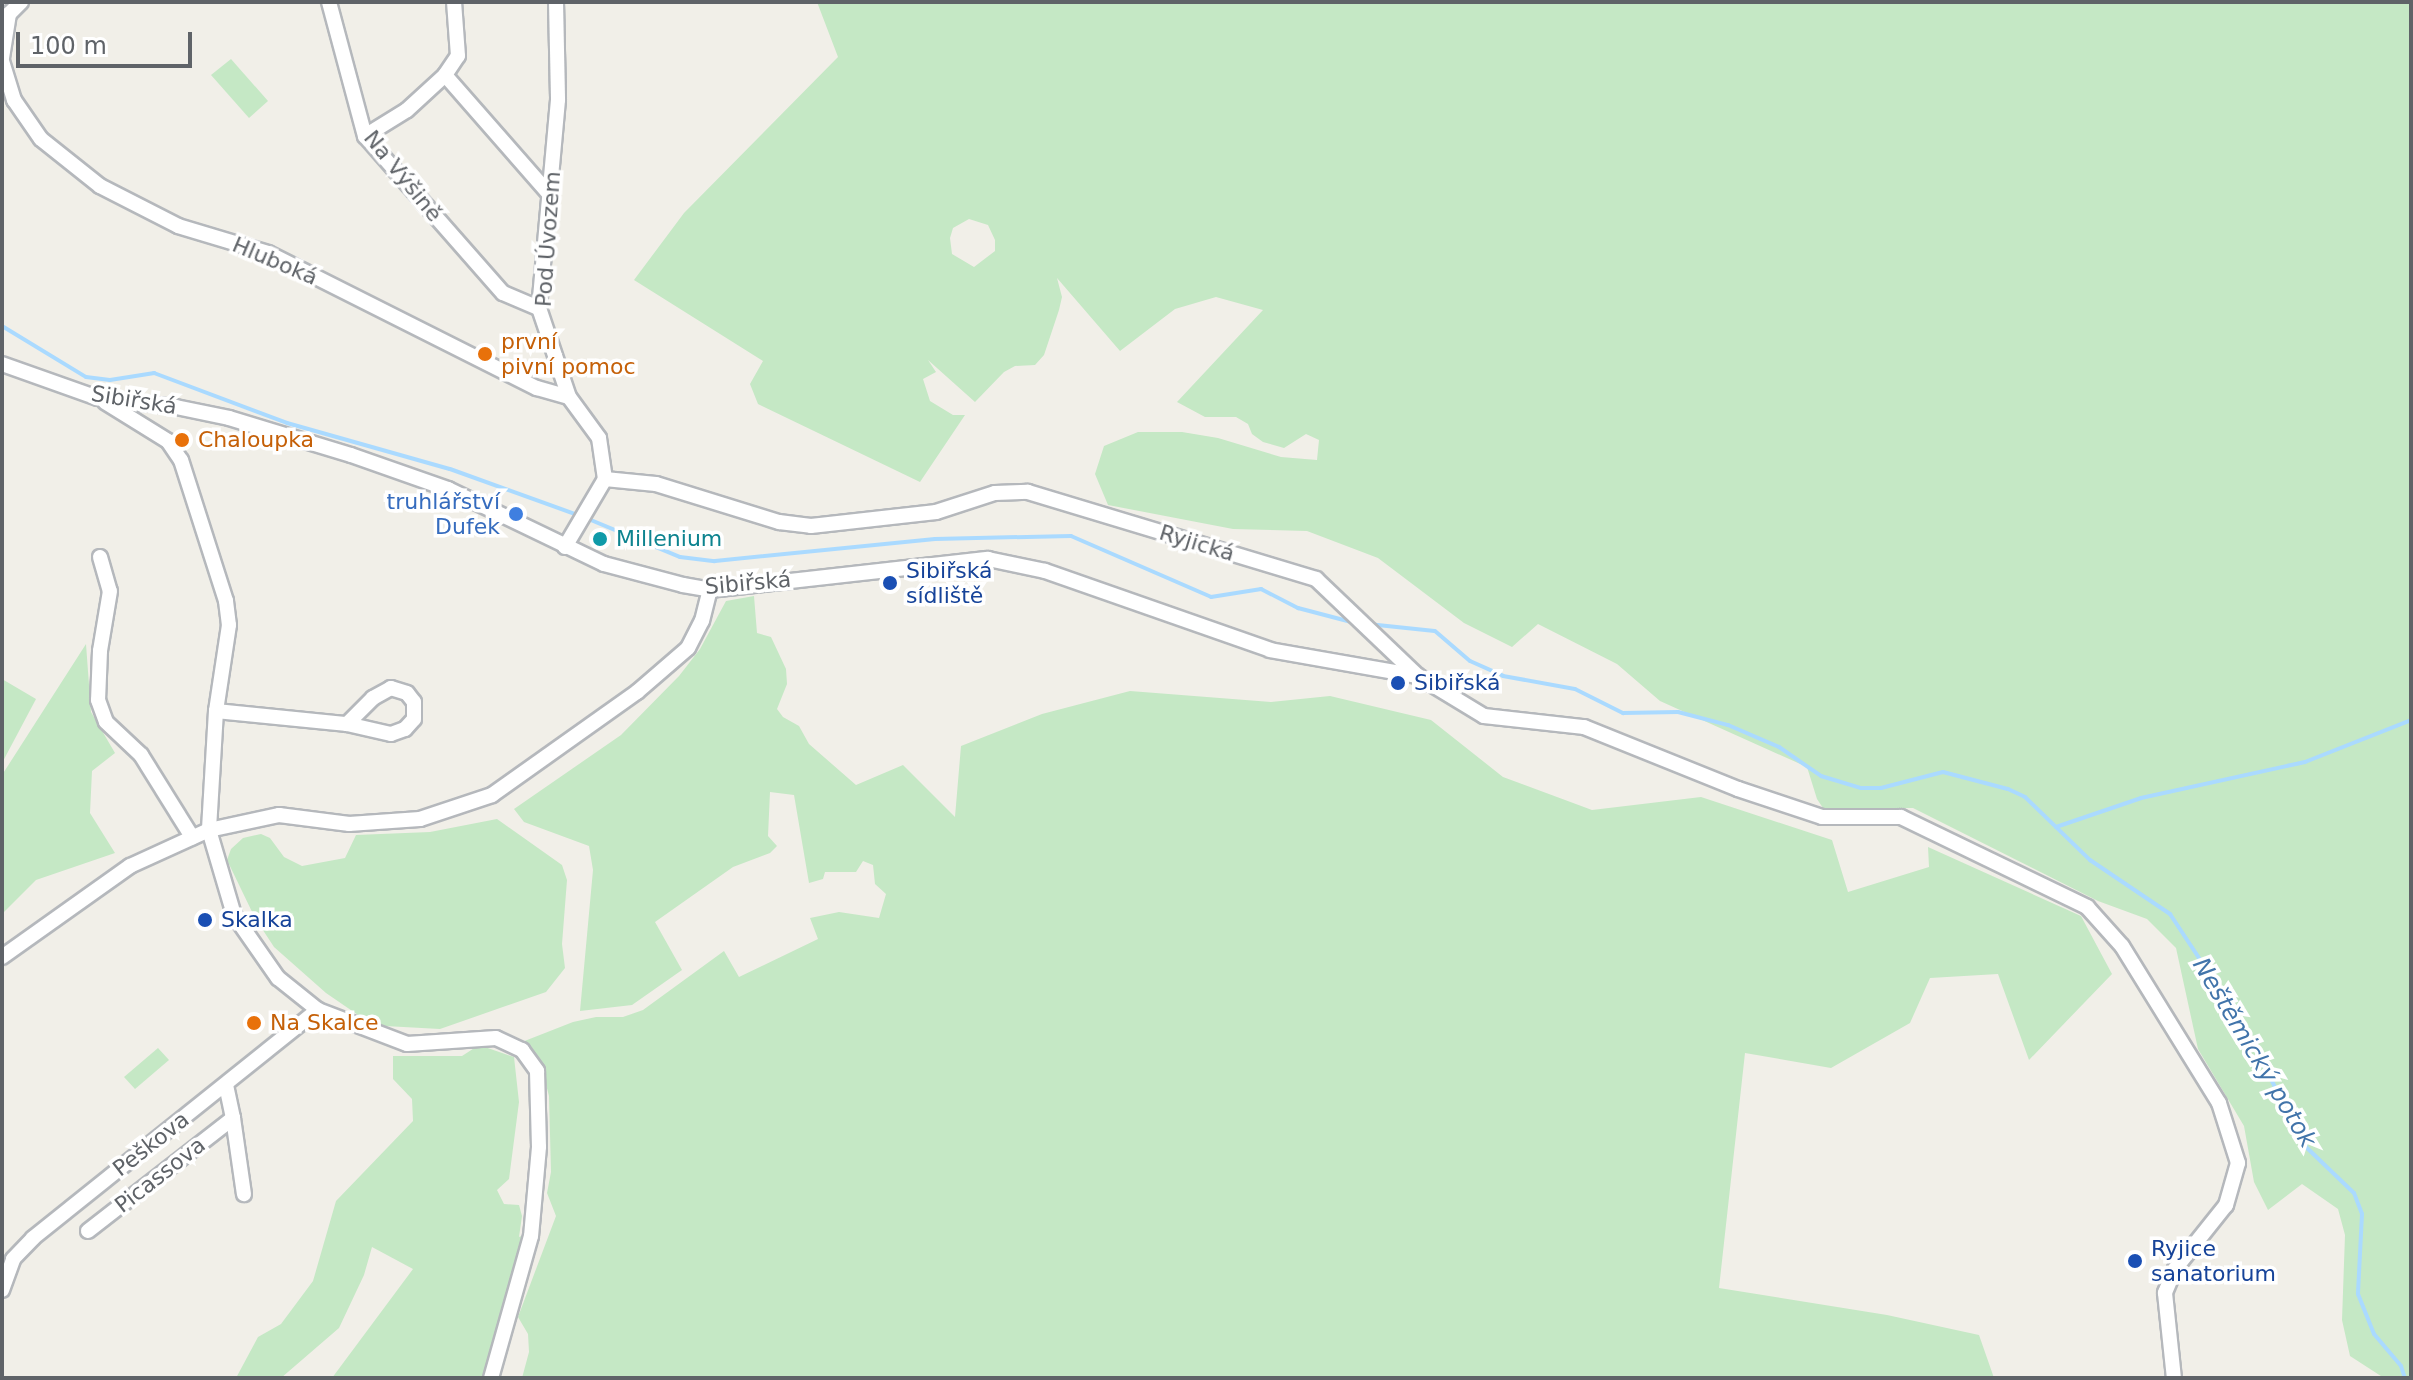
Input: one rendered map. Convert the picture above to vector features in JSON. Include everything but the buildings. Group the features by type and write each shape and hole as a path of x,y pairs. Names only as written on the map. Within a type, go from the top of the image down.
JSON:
{"street":[{"path":"2,59 9,14 21,2"},
{"name":"Na Výšině","path":"329,2 365,136 503,293 539,308"},
{"path":"365,136 407,110 445,75 458,56 454,2"},
{"name":"Pod Úvozem","path":"556,2 558,100 539,308 569,397 599,438 605,479"},
{"name":"Hluboká","path":"2,59 11,95 41,139 100,186 178,226 268,253 537,388 569,397"},
{"path":"445,75 531,178 550,195"},
{"name":"Sibiřská","path":"2,364 98,398 176,407 229,418 351,455 448,489 604,564 710,590 988,559 1045,571 1270,650 1418,676"},
{"path":"98,398 168,441 191,484 226,601 229,625 216,711 209,830 225,893 234,915 278,978 318,1010 407,1044 496,1038 522,1050 537,1071 539,1147 531,1236 491,1378"},
{"path":"565,547 605,479"},
{"name":"Ryjická","path":"605,479 656,484 779,522 811,526 936,512 995,493 1028,492 1316,579 1418,676 1484,716 1584,727 1738,789 1822,817 1901,817 2087,907 2122,946 2219,1103 2238,1163 2226,1205 2175,1269 2165,1293 2174,1378"},
{"path":"100,557 110,591 100,651 98,700 106,722 141,755 192,837"},
{"path":"2,957 130,866 209,830 279,815 349,824 420,819 492,795 637,692 688,648 702,621 710,590"},
{"path":"216,711 347,724 391,734 405,729 414,719 414,702 407,693 391,688 373,698 347,724"},
{"name":"Peškova","path":"2,1290 13,1259 33,1238 318,1010"},
{"name":"Picassova","path":"226,1085 244,1194"},
{"name":"Picassova","path":"88,1231 233,1118"}],"green space":[{"path":"817,2 2411,2 2411,1378 2384,1378 2350,1356 2342,1320 2345,1235 2338,1209 2302,1184 2268,1210 2254,1182 2244,1126 2198,1049 2176,948 2147,919 2098,901 1913,808 1823,808 1807,767 1660,701 1617,664 1538,624 1512,647 1464,623 1378,558 1307,531 1233,529 1108,505 1095,474 1104,446 1138,432 1182,432 1218,438 1281,457 1317,460 1319,440 1306,434 1284,448 1263,442 1252,434 1248,424 1236,417 1205,417 1177,402 1263,310 1216,297 1175,309 1120,351 1057,278 1062,297 1059,310 1044,355 1035,365 1015,366 1004,372 975,402 928,360 936,372 923,379 930,401 953,415 965,415 920,482 758,404 750,384 763,361 634,280 684,213 838,57","holes":["969,219 988,225 995,240 995,251 974,267 952,254 950,238 953,228"]},
{"path":"231,59 268,101 249,118 211,75"},
{"path":"754,596 757,633 771,637 786,669 787,684 777,709 783,717 799,726 809,744 856,785 903,765 955,817 961,746 1042,714 1130,691 1271,702 1330,696 1431,720 1503,777 1592,810 1701,797 1832,840 1848,892 1929,867 1928,847 2081,916 2112,974 2029,1060 1998,974 1930,978 1910,1023 1831,1068 1745,1053 1719,1288 1887,1315 1979,1335 1994,1378 522,1378 529,1352 528,1334 518,1317 556,1216 547,1193 551,1172 549,1096 541,1065 522,1042 573,1022 596,1017 623,1017 643,1010 724,951 739,977 818,939 810,918 839,912 879,918 886,894 875,884 873,865 863,861 856,872 825,872 823,879 809,883 794,795 770,792 768,836 777,846 770,853 733,867 655,922 682,970 632,1005 580,1011 593,870 589,846 524,822 514,809 621,735 679,676 700,649 726,601"},
{"path":"86,644 91,712 115,753 92,771 90,813 115,853 36,880 2,914 2,775"},
{"path":"2,679 36,699 2,763"},
{"path":"497,819 562,865 567,880 562,944 565,968 546,992 440,1029 385,1026 361,1017 326,993 274,947 255,918 227,860 231,849 243,838 261,834 270,838 284,857 302,866 345,858 356,835 430,832"},
{"path":"479,1045 514,1057 519,1102 509,1179 497,1190 504,1204 519,1205 522,1216 519,1237 524,1235 484,1378 332,1378 413,1269 372,1247 364,1275 339,1328 281,1378 236,1378 258,1337 281,1324 313,1281 336,1201 413,1121 412,1099 393,1079 393,1056 462,1056"},
{"path":"158,1048 169,1060 135,1089 124,1077"}],"waterway":[{"name":"Neštěmický potok","path":"2,326 86,377 110,380 154,373 287,423 450,469 578,515"},
{"name":"Neštěmický potok","path":"586,518 680,557 715,561 935,539 1071,536 1211,597 1261,589 1298,608 1355,623"},
{"name":"Neštěmický potok","path":"1368,624 1435,631 1470,661 1503,676 1575,689 1623,713 1678,712 1728,725 1779,747 1821,776 1861,788 1881,788 1943,772 2008,789 2025,797 2090,860 2170,914 2242,1023 2306,1147 2354,1193 2362,1214 2358,1294 2374,1334 2401,1366 2405,1378"},
{"path":"2056,827 2141,798 2305,762 2411,720"}],"place":[{"name":"první pivní pomoc","path":"485,354"},
{"name":"Chaloupka","path":"182,440"},
{"name":"truhlářství Dufek","path":"516,514"},
{"name":"Millenium","path":"600,539"},
{"name":"Sibiřská sídliště","path":"890,583"},
{"name":"Sibiřská","path":"1398,683"},
{"name":"Skalka","path":"205,920"},
{"name":"Na Skalce","path":"254,1023"},
{"name":"Ryjice sanatorium","path":"2135,1261"}]}
